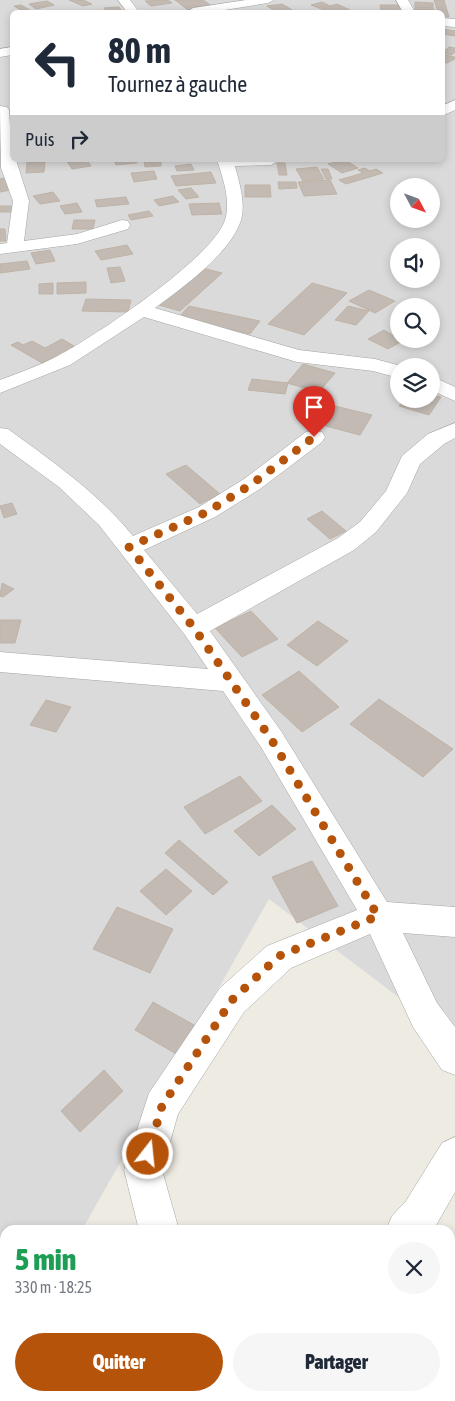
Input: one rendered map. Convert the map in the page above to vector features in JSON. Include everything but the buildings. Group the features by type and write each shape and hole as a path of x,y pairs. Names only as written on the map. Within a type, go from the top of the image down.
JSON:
{"street":[{"path":"206,10 268,0"},
{"path":"5,110 10,136"},
{"path":"15,162 21,201 8,248 82,240 100,235 122,225"},
{"path":"0,387 62,362 103,339 141,310 222,240 233,221 234,201 225,162"},
{"path":"141,310 297,356 375,365 390,369"},
{"path":"440,387 455,395"},
{"path":"194,628 271,583 346,544 368,527 396,492 410,461 436,438 455,429"},
{"path":"0,434 66,482 107,520 194,628 228,681 271,739 378,916 425,1015 455,1057"},
{"path":"129,547 207,512 252,484 314,437"},
{"path":"0,662 228,681"},
{"path":"158,1225 143,1170 162,1106 232,1000 279,956 378,916 455,922"},
{"path":"411,1225 420,1216 455,1156"}],"shaded area":[{"path":"0,0 455,0 455,1040 269,899 85,1225 0,1225"}],"route":[{"path":"148,1154 162,1106 232,1000 279,956 378,916 271,739 228,681 194,628 129,547 207,512 252,484 314,437"}]}
